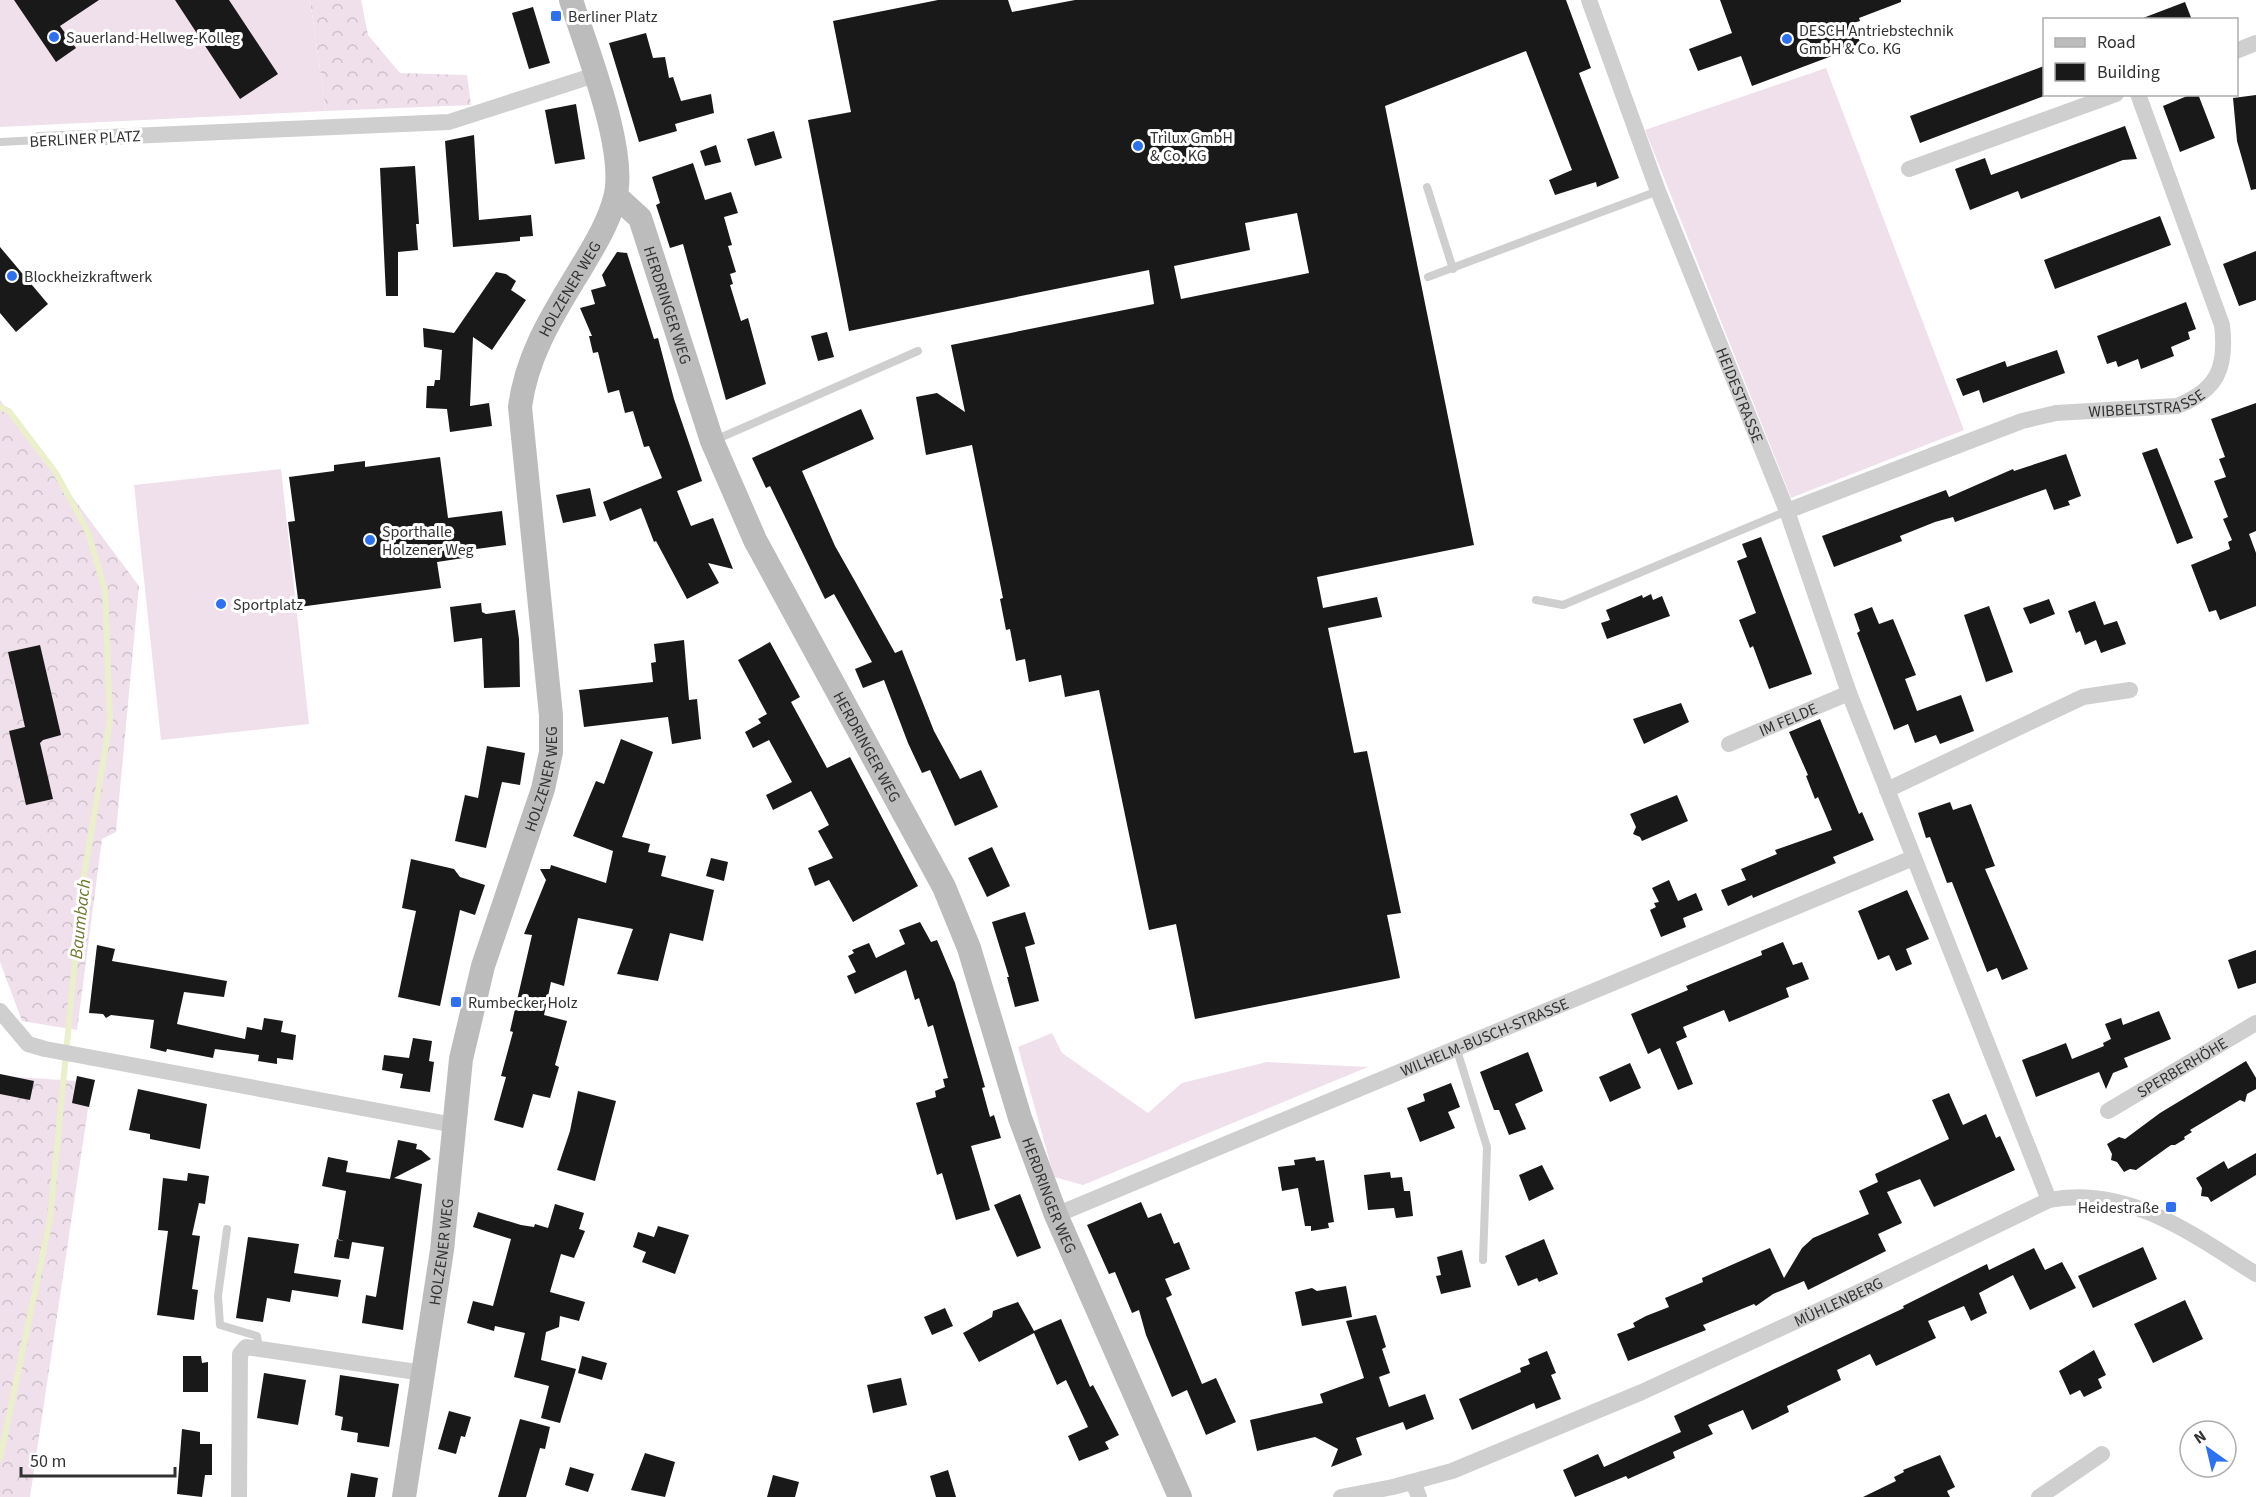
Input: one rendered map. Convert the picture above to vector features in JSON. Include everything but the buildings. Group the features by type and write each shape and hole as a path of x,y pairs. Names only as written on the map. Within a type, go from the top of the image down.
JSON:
{"main road":[{"path":"571,0 615,146 616,196"},
{"name":"HERDRINGER WEG","path":"616,196 640,218 712,441 755,540 944,887 969,948 1020,1118 1056,1215 1180,1497"},
{"name":"HOLZENER WEG","path":"404,1497 442,1250 461,1059 483,966 543,789 551,752 551,715 520,407 524,378 538,339 603,231 616,196"}],"street":[{"name":"HEIDESTRASSE","path":"1589,0 1658,191 1787,511 1849,693 2049,1200"},
{"path":"2238,50 2256,44"},
{"name":"BERLINER PLATZ","path":"39,140 450,122 595,75"},
{"path":"1909,169 2110,96"},
{"name":"WIBBELTSTRASSE","path":"1787,511 2022,421 2056,413 2177,406 2193,400 2207,389 2218,374 2223,360 2222,325 2139,96"},
{"path":"1887,790 2083,697 2130,690"},
{"name":"IM FELDE","path":"1729,744 1849,693"},
{"name":"WILHELM-BUSCH-STRASSE","path":"1056,1215 1455,1047 1724,939 1913,858"},
{"path":"0,1011 28,1044 50,1050 274,1094 454,1125"},
{"name":"SPERBERHÖHE","path":"2108,1111 2256,1023"},
{"name":"MÜHLENBERG","path":"1341,1497 1416,1490 1452,1471 1642,1392 1859,1292 2049,1200 2074,1195 2112,1199 2138,1206 2206,1243 2256,1274"},
{"path":"239,1497 240,1354 246,1347 423,1373"},
{"path":"2039,1497 2102,1454"}],"lane":[{"name":"BERLINER PLATZ","path":"0,142 39,140"},
{"path":"1427,187 1453,269"},
{"path":"1428,278 1658,191"},
{"path":"712,441 918,351"},
{"path":"1536,600 1563,605 1787,511"},
{"path":"1455,1047 1487,1147 1483,1260"},
{"path":"227,1229 218,1296 220,1324 257,1336 259,1348"}],"green space":[{"path":"0,0 310,0 326,111 0,127"},
{"path":"310,0 361,0 368,35 400,73 467,75 471,105 326,111"},
{"path":"1826,68 1964,430 1791,498 1645,130"},
{"path":"0,400 139,586 116,832 102,839 77,1030 22,1021 0,962"},
{"name":"Sportplatz","path":"281,469 309,724 161,740 134,485"},
{"path":"1052,1033 1062,1053 1148,1113 1182,1083 1267,1062 1368,1067 1083,1185 1054,1177 1018,1047"},
{"path":"0,1076 92,1082 30,1497 0,1497"}],"waterway":[{"name":"Baumbach","path":"0,407 9,411 56,473 88,532 105,590 110,721 82,887 50,1220 0,1459"}],"place":[{"name":"Berliner Platz","path":"556,16"},
{"name":"Sauerland-Hellweg-Kolleg","path":"54,37"},
{"name":"DESCH Antriebstechnik GmbH & Co. KG","path":"1787,39"},
{"name":"Trilux GmbH & Co. KG","path":"1138,146"},
{"name":"Blockheizkraftwerk","path":"12,276"},
{"name":"Sporthalle Holzener Weg","path":"370,540"},
{"name":"Sportplatz","path":"221,604"},
{"name":"Rumbecker Holz","path":"456,1002"},
{"name":"Heidestraße","path":"2171,1207"}]}
